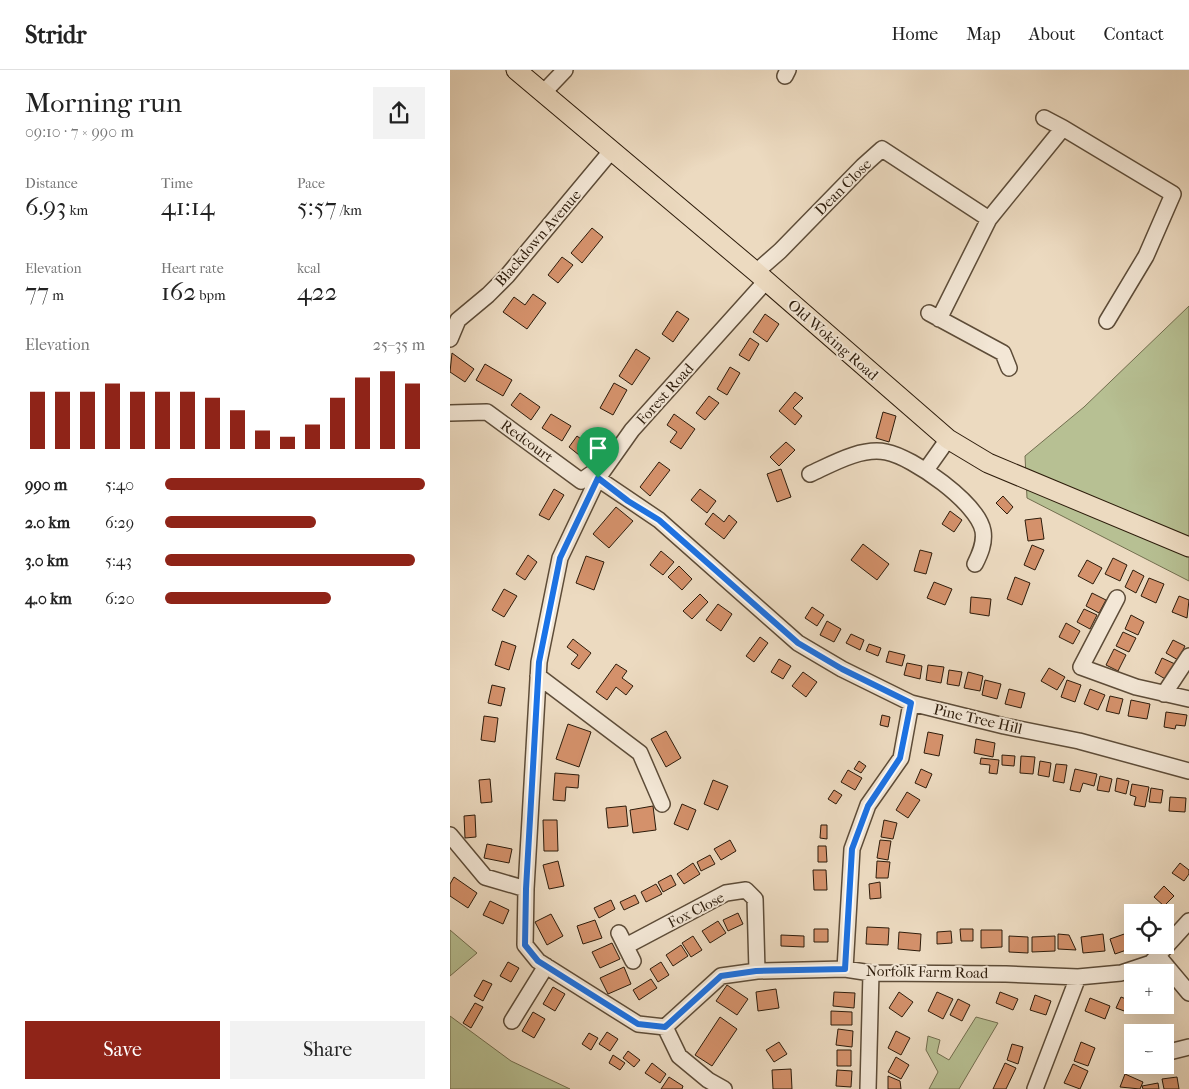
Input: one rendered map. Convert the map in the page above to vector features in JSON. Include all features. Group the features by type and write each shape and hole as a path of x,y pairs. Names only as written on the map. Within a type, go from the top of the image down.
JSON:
{"main road":[{"name":"Old Woking Road","path":"516,70 761,276 948,439 988,463 1189,547"}],"street":[{"path":"543,93 565,70"},
{"path":"1044,118 1174,194 1146,256 1107,322"},
{"path":"1010,368 1003,353 934,316 989,219 1063,128"},
{"name":"Dean Close","path":"761,276 780,251 882,149 989,219"},
{"name":"Blackdown Avenue","path":"450,338 454,316 488,296 612,150"},
{"name":"Forest Road","path":"665,1027 638,1024 538,961 525,945 526,889 538,676 560,558 598,478 632,430 761,276"},
{"name":"Redcourt","path":"450,413 487,412 581,481 591,474 598,478"},
{"path":"926,470 948,439"},
{"path":"810,474 848,456 884,452 926,470 971,508 980,520 984,532 983,547 974,564"},
{"name":"Pine Tree Hill","path":"598,478 628,501 659,520 798,643 842,669 911,703 1004,726 1080,741 1189,771"},
{"path":"1117,598 1081,667 1164,694 1189,699"},
{"path":"1164,694 1189,656"},
{"path":"538,676 640,753 662,804"},
{"path":"845,969 852,849 868,806 900,758 911,703"},
{"path":"450,835 484,877 526,889"},
{"name":"Fox Close","path":"626,946 726,893 746,890 755,899 756,971"},
{"name":"Norfolk Farm Road","path":"665,1027 721,976 756,971 845,969 871,973 1006,974 1078,977 1120,973 1151,963 1189,921"},
{"path":"619,933 633,961"},
{"path":"1158,956 1189,993"},
{"path":"512,1021 546,966"},
{"path":"868,1089 871,973"},
{"path":"1035,1089 1078,977"},
{"path":"665,1027 679,1056 708,1080 724,1089"},
{"path":"1174,1051 1189,1047"}],"green space":[{"path":"1189,306 1189,581 1027,498 1025,456 1084,407"},
{"path":"450,930 477,953 450,976"},
{"path":"450,1016 511,1061 570,1089 450,1089"},
{"path":"976,1017 998,1023 959,1089 929,1089 938,1072 926,1050 928,1036 940,1040 937,1053 949,1060"}],"building":[{"path":"592,228 603,237 582,263 571,253"},
{"path":"562,257 573,265 558,283 548,275"},
{"path":"533,294 546,303 527,329 503,312 514,297 525,305"},
{"path":"677,311 689,319 673,342 662,334"},
{"path":"765,314 779,324 767,342 753,332"},
{"path":"750,338 759,344 749,361 739,355"},
{"path":"636,349 650,358 632,385 619,376"},
{"path":"452,353 474,369 465,382 450,372"},
{"path":"485,364 512,380 503,396 476,380"},
{"path":"730,367 740,373 727,395 717,389"},
{"path":"614,383 627,390 613,415 600,408"},
{"path":"795,392 803,398 793,408 802,416 795,425 779,411"},
{"path":"520,393 540,407 531,420 511,405"},
{"path":"709,396 719,403 705,420 696,413"},
{"path":"883,412 896,416 889,442 876,438"},
{"path":"551,414 571,426 562,441 542,428"},
{"path":"674,414 695,429 681,449 670,442 677,432 667,425"},
{"path":"577,436 598,452 589,463 569,447"},
{"path":"786,442 795,450 779,466 770,457"},
{"path":"659,462 670,470 650,496 640,487"},
{"path":"781,469 791,497 777,502 767,474"},
{"path":"554,489 564,495 549,520 539,515"},
{"path":"700,489 716,501 707,513 691,500"},
{"path":"1003,496 1013,507 1007,514 996,503"},
{"path":"616,507 633,521 609,548 593,534"},
{"path":"950,511 962,520 954,532 942,524"},
{"path":"713,513 724,522 729,515 737,522 724,539 705,524"},
{"path":"1041,518 1044,539 1028,541 1025,520"},
{"path":"863,544 889,564 877,580 851,560"},
{"path":"1032,545 1044,550 1035,570 1024,565"},
{"path":"920,550 932,553 926,574 914,571"},
{"path":"661,551 674,562 663,575 650,565"},
{"path":"528,555 537,562 525,580 516,574"},
{"path":"586,556 604,562 594,590 576,583"},
{"path":"1113,558 1127,565 1120,581 1105,574"},
{"path":"1087,560 1102,568 1093,584 1078,576"},
{"path":"679,566 692,579 682,590 668,577"},
{"path":"1133,570 1144,576 1136,593 1125,587"},
{"path":"1015,577 1030,583 1022,605 1007,599"},
{"path":"1149,578 1164,584 1156,603 1141,596"},
{"path":"934,582 952,589 945,605 927,598"},
{"path":"504,589 517,596 504,617 492,610"},
{"path":"1092,593 1106,600 1099,613 1086,606"},
{"path":"700,594 708,602 692,619 683,611"},
{"path":"1179,596 1189,600 1187,618 1172,612"},
{"path":"971,597 991,599 989,616 970,613"},
{"path":"718,604 732,614 721,631 706,620"},
{"path":"812,607 824,615 817,626 805,618"},
{"path":"1084,609 1097,615 1090,629 1077,622"},
{"path":"1131,615 1144,622 1138,635 1125,629"},
{"path":"827,621 841,629 834,642 820,635"},
{"path":"1066,623 1080,631 1073,644 1059,637"},
{"path":"1123,632 1136,638 1129,652 1116,646"},
{"path":"851,634 864,640 860,650 846,643"},
{"path":"760,637 768,643 754,662 746,656"},
{"path":"573,639 591,653 579,669 571,664 578,655 567,647"},
{"path":"1173,640 1185,646 1178,660 1166,653"},
{"path":"502,641 516,646 509,670 495,665"},
{"path":"869,644 881,648 878,656 866,651"},
{"path":"1114,649 1126,655 1118,671 1106,665"},
{"path":"889,651 905,655 902,666 886,662"},
{"path":"1162,658 1175,664 1167,680 1155,673"},
{"path":"779,659 791,666 783,679 771,672"},
{"path":"907,663 922,666 920,679 904,675"},
{"path":"616,664 627,671 622,678 633,686 626,695 616,687 607,700 596,692"},
{"path":"928,665 944,667 941,683 926,680"},
{"path":"1049,668 1065,677 1057,690 1041,681"},
{"path":"949,670 962,672 959,686 947,684"},
{"path":"803,672 817,682 806,697 792,686"},
{"path":"968,672 983,676 980,691 964,688"},
{"path":"985,680 1001,684 997,699 982,695"},
{"path":"1067,680 1081,685 1075,702 1061,697"},
{"path":"492,685 505,688 501,706 488,703"},
{"path":"1009,689 1025,693 1021,708 1005,704"},
{"path":"1090,689 1105,695 1098,710 1084,704"},
{"path":"1110,696 1123,699 1119,714 1106,711"},
{"path":"1131,700 1150,704 1147,719 1128,716"},
{"path":"1166,712 1187,715 1185,726 1176,725 1175,729 1164,727"},
{"path":"882,715 890,717 888,727 880,725"},
{"path":"484,716 498,718 495,742 481,740"},
{"path":"568,724 591,732 579,767 556,759"},
{"path":"666,731 681,758 666,767 651,739"},
{"path":"928,732 943,735 939,756 924,753"},
{"path":"976,739 995,743 993,757 974,753"},
{"path":"1002,755 1015,756 1014,766 1002,765"},
{"path":"1021,756 1035,757 1033,774 1020,773"},
{"path":"981,758 999,760 997,774 989,773 990,765 980,764"},
{"path":"859,761 866,766 861,773 854,769"},
{"path":"1040,761 1051,763 1049,777 1038,775"},
{"path":"1056,764 1067,765 1064,783 1053,781"},
{"path":"921,769 932,774 926,788 915,783"},
{"path":"1075,769 1097,774 1094,786 1083,783 1080,792 1070,790"},
{"path":"848,770 862,778 855,790 841,782"},
{"path":"555,773 579,775 578,788 566,787 565,801 553,800"},
{"path":"1100,776 1112,779 1109,792 1097,790"},
{"path":"1117,778 1129,781 1126,794 1115,791"},
{"path":"490,779 492,802 481,803 479,780"},
{"path":"713,780 728,786 718,810 704,804"},
{"path":"1132,784 1149,787 1145,807 1134,805 1136,797 1130,795"},
{"path":"1151,788 1163,790 1161,803 1149,802"},
{"path":"834,790 842,795 836,804 828,799"},
{"path":"907,792 920,800 908,818 896,810"},
{"path":"1170,797 1186,798 1185,812 1169,811"},
{"path":"682,804 696,810 688,830 674,824"},
{"path":"626,806 628,826 608,828 606,808"},
{"path":"653,806 656,830 633,833 630,810"},
{"path":"475,815 476,837 465,838 464,816"},
{"path":"543,820 557,820 558,851 544,851"},
{"path":"884,820 897,823 893,839 881,837"},
{"path":"821,825 827,825 827,839 820,838"},
{"path":"730,840 736,851 721,860 714,849"},
{"path":"880,840 891,841 888,860 877,858"},
{"path":"487,844 512,849 509,863 484,858"},
{"path":"818,846 826,846 827,862 818,862"},
{"path":"710,855 715,864 701,871 697,862"},
{"path":"558,861 564,886 549,889 543,865"},
{"path":"877,861 890,862 888,878 876,878"},
{"path":"693,863 700,874 684,884 677,874"},
{"path":"1180,863 1189,870 1189,874 1184,881 1172,873"},
{"path":"813,870 826,870 827,890 814,890"},
{"path":"671,875 676,885 663,892 658,882"},
{"path":"454,877 477,893 468,908 450,896 450,884"},
{"path":"880,882 881,898 870,899 869,884"},
{"path":"656,884 662,894 646,902 641,892"},
{"path":"1164,886 1174,896 1166,904 1162,904 1154,897"},
{"path":"635,895 639,903 624,910 620,902"},
{"path":"611,900 615,909 599,918 594,908"},
{"path":"490,901 509,910 503,924 483,915"},
{"path":"738,913 743,924 728,931 723,920"},
{"path":"551,914 563,936 547,945 535,922"},
{"path":"595,920 602,938 583,944 577,926"},
{"path":"718,921 726,933 710,943 702,931"},
{"path":"867,927 889,928 888,945 866,944"},
{"path":"814,929 828,929 828,942 814,942"},
{"path":"960,929 973,929 973,941 961,941"},
{"path":"981,930 1002,930 1002,947 981,948"},
{"path":"951,931 952,943 937,944 937,932"},
{"path":"899,932 921,934 920,951 898,949"},
{"path":"1058,934 1069,935 1076,950 1058,949"},
{"path":"1103,934 1105,951 1083,953 1081,937"},
{"path":"1124,934 1124,951 1115,954 1110,939"},
{"path":"781,935 804,936 804,947 781,946"},
{"path":"693,936 702,950 691,957 682,943"},
{"path":"1009,936 1028,937 1028,953 1009,952"},
{"path":"1055,936 1055,951 1032,952 1032,937"},
{"path":"612,943 620,959 600,968 592,952"},
{"path":"681,945 688,956 673,966 666,955"},
{"path":"508,962 519,968 511,982 500,976"},
{"path":"661,962 669,975 658,982 650,969"},
{"path":"624,967 631,984 608,994 600,978"},
{"path":"651,979 657,988 639,1000 633,990"},
{"path":"483,980 492,984 483,1001 474,996"},
{"path":"727,985 748,999 737,1015 716,1001"},
{"path":"553,987 565,994 555,1011 543,1004"},
{"path":"776,989 779,1008 758,1011 756,992"},
{"path":"834,992 855,993 854,1008 833,1006"},
{"path":"899,992 913,1002 902,1017 889,1008"},
{"path":"937,992 953,999 943,1019 928,1011"},
{"path":"1000,992 1018,999 1013,1010 996,1003"},
{"path":"1035,995 1051,1001 1046,1015 1030,1010"},
{"path":"1121,997 1124,998 1124,1011 1116,1008"},
{"path":"1090,998 1110,1006 1105,1019 1085,1011"},
{"path":"958,999 970,1005 962,1021 950,1015"},
{"path":"475,1003 483,1007 471,1028 463,1023"},
{"path":"831,1011 852,1012 852,1025 831,1025"},
{"path":"533,1012 545,1019 534,1038 522,1031"},
{"path":"720,1017 737,1029 712,1066 695,1055"},
{"path":"838,1029 853,1031 852,1047 836,1045"},
{"path":"896,1031 910,1038 901,1055 888,1048"},
{"path":"607,1032 618,1039 610,1051 599,1044"},
{"path":"589,1033 598,1038 591,1050 582,1044"},
{"path":"779,1042 787,1054 774,1062 766,1050"},
{"path":"1081,1042 1095,1048 1088,1066 1074,1061"},
{"path":"1012,1044 1023,1047 1018,1064 1007,1060"},
{"path":"837,1050 851,1050 851,1066 837,1066"},
{"path":"628,1051 640,1060 634,1067 623,1058"},
{"path":"613,1055 625,1063 620,1070 609,1063"},
{"path":"896,1057 909,1065 901,1079 888,1072"},
{"path":"652,1063 666,1074 660,1083 645,1073"},
{"path":"1005,1063 1016,1068 1006,1089 993,1089"},
{"path":"1073,1064 1088,1071 1080,1089 1064,1083"},
{"path":"791,1069 792,1089 773,1089 772,1070"},
{"path":"837,1070 852,1071 851,1087 836,1086"},
{"path":"1125,1074 1143,1082 1140,1089 1120,1087"},
{"path":"888,1076 900,1081 901,1089 888,1089"},
{"path":"669,1077 683,1086 682,1089 661,1089"},
{"path":"1177,1077 1179,1089 1164,1089 1162,1079"},
{"path":"1158,1083 1159,1089 1143,1089 1142,1086"}],"route":[{"path":"598,478 628,501 659,520 798,643 842,669 911,703 900,758 868,806 852,849 845,969 756,971 721,976 684,1012 665,1027 638,1024 538,961 525,945 526,889 539,662 560,558 598,478"}]}
